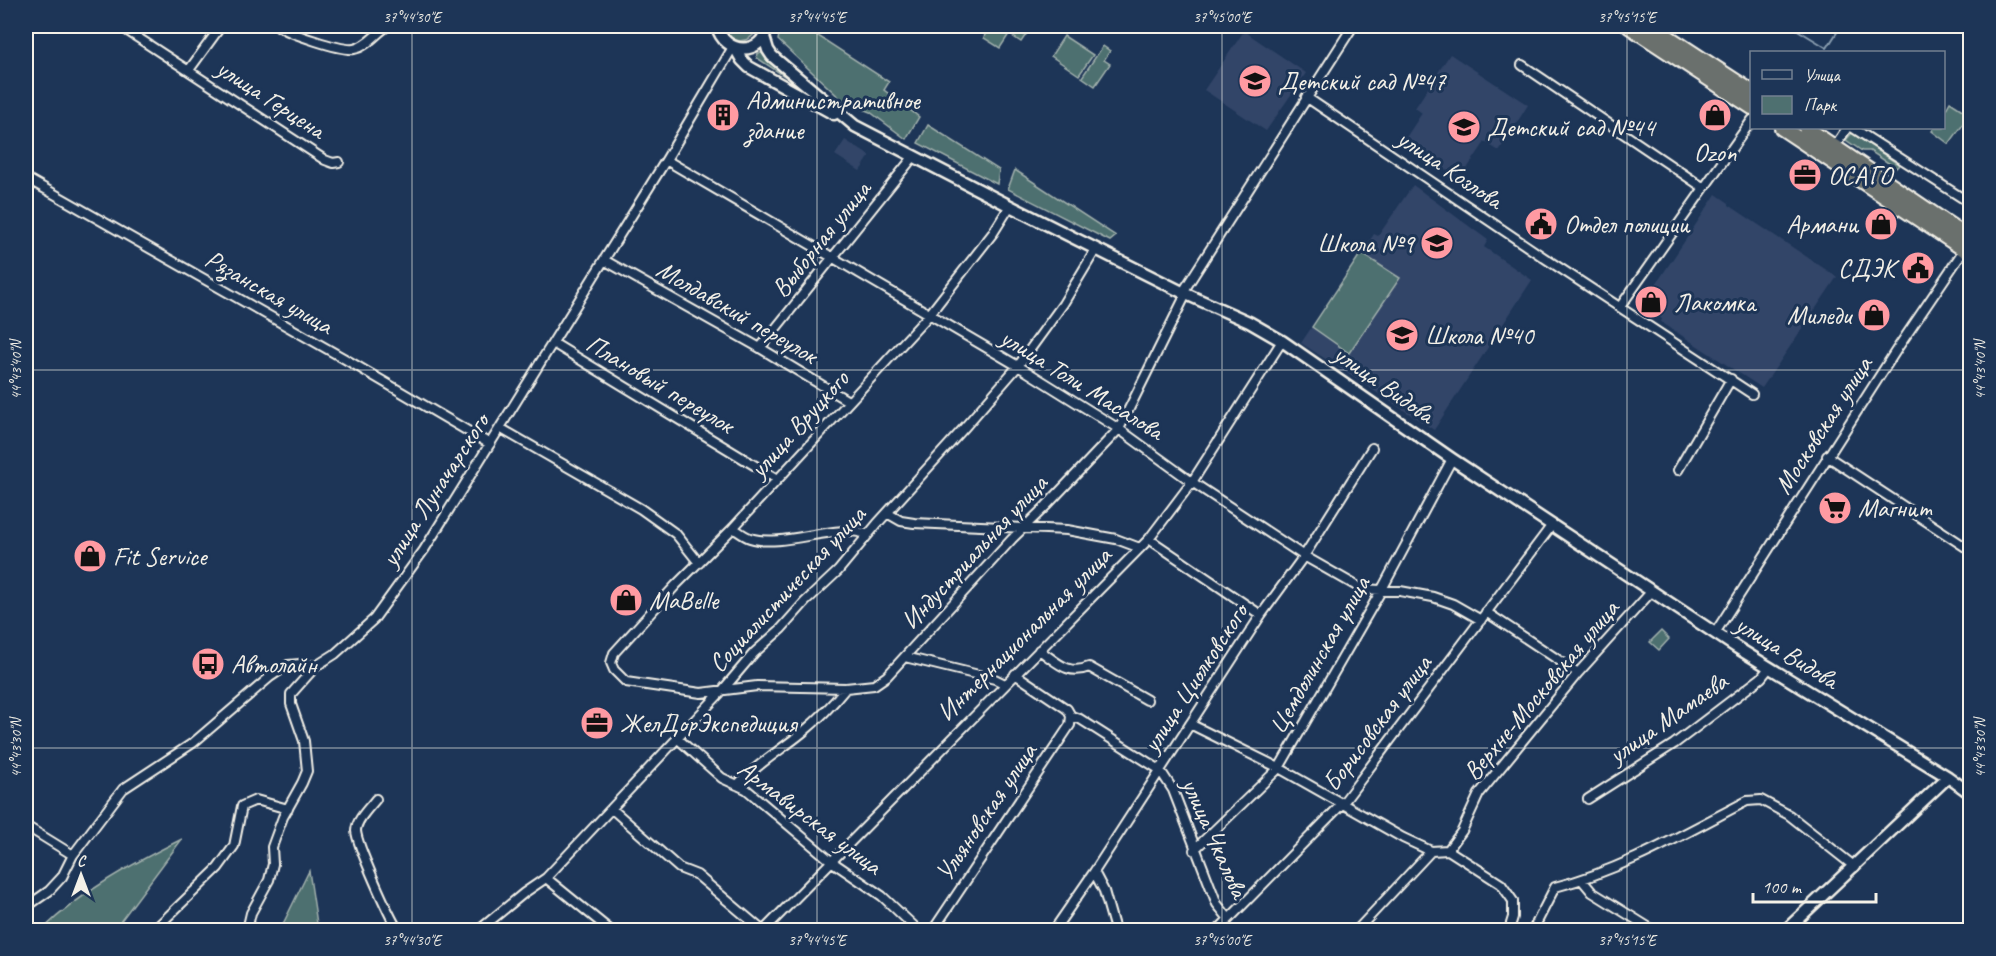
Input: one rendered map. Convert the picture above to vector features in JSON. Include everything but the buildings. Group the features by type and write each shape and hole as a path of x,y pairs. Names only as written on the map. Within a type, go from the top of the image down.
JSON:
{"highway":[{"path":"1629,26 1750,106"},
{"path":"1651,26 1750,91"},
{"path":"1784,129 1969,246"},
{"path":"1808,129 1835,146 1969,246"}],"street":[{"name":"улица Герцена","path":"120,26 325,160 333,163 339,162"},
{"path":"189,70 220,26"},
{"path":"278,26 319,42 354,49 365,44 388,26"},
{"path":"717,26 723,39 734,47 749,67 855,126"},
{"name":"Индустриальная улица","path":"846,688 874,685 887,676 1022,529 1119,429 1184,293 1353,26"},
{"path":"734,47 751,47 765,31"},
{"name":"улица Видова","path":"765,31 768,50 772,56 855,126 1184,293 1249,322 1282,341 1452,459 1769,669 1971,793"},
{"name":"улица Луначарского","path":"288,809 307,771 304,741 291,704 291,694 316,666 335,654 374,619 424,550 734,47"},
{"path":"1522,65 1704,188"},
{"name":"улица Козлова","path":"1306,97 1543,257 1752,394"},
{"path":"1620,307 1750,123"},
{"path":"1835,146 1846,129"},
{"path":"1855,129 1971,203"},
{"name":"Выборная улица","path":"760,348 914,156"},
{"name":"улица Толи Масалова","path":"666,160 1018,366 1119,429 1192,482 1304,556 1362,589 1400,591 1433,597 1484,616 1578,673"},
{"name":"Рязанская улица","path":"26,178 490,444"},
{"name":"улица Вруцкого","path":"721,692 701,693 626,682 619,677 611,663 614,653 733,528 929,315 993,233 1010,206"},
{"name":"Московская улица","path":"1715,633 1897,349 1969,246"},
{"name":"Социалистическая улица","path":"479,930 546,878 721,692 754,653 838,571 1018,366 1063,304 1096,249"},
{"name":"Молдавский переулок","path":"604,260 760,348 848,401"},
{"name":"Интернациональная улица","path":"763,930 1149,539 1192,482 1282,341"},
{"name":"Плановый переулок","path":"553,343 777,479"},
{"path":"1678,470 1731,380"},
{"path":"500,428 641,509 676,534 699,563"},
{"name":"улица Циолковского","path":"1054,930 1261,615 1304,556 1372,448"},
{"path":"1827,456 1971,549"},
{"name":"Цемдолинская улица","path":"1194,850 1278,768 1381,591 1452,459"},
{"path":"887,513 901,521 914,523 1066,530 1116,539 1140,548"},
{"name":"Борисовская улица","path":"1218,930 1343,803 1552,525"},
{"path":"733,528 749,537 761,539 809,537 851,531 868,535"},
{"path":"1149,539 1261,615"},
{"name":"Верхне-Московская улица","path":"1448,850 1462,831 1479,794 1578,673 1652,591"},
{"path":"1039,650 1067,669 1078,672 1089,667 1147,700"},
{"path":"905,657 995,679 1005,684"},
{"path":"26,907 62,877 73,855 123,789 193,743 270,677 288,666 300,664 316,666"},
{"name":"улица Мамаева","path":"1588,799 1674,744 1761,678 1769,669"},
{"name":"улица Чкалова","path":"1015,674 1067,709 1071,716 1080,719 1160,770 1173,790 1194,850 1217,904 1229,919"},
{"path":"721,692 757,686 846,688"},
{"path":"737,785 750,772 804,731 834,704 846,688"},
{"name":"Ульяновская улица","path":"933,930 1070,724 1071,716"},
{"path":"1190,724 1278,768 1431,851 1448,850 1501,884 1513,901 1513,917 1509,930"},
{"name":"Армавирская улица","path":"677,738 722,778 746,789 831,861 882,896 918,930"},
{"path":"1786,930 1948,777"},
{"path":"376,799 358,822 356,831 398,930"},
{"path":"154,930 218,868 234,846 242,806 256,800 288,809 272,847 273,864 268,880 251,912 247,930"},
{"path":"1533,930 1554,887 1582,880 1628,862 1747,801 1761,800 1789,815 1855,867"},
{"path":"612,809 679,868 697,875 763,930"},
{"path":"26,826 73,855"},
{"path":"1357,930 1431,851"},
{"path":"1094,872 1104,891 1115,930"},
{"path":"546,878 610,930"},
{"path":"1582,880 1592,892 1653,930"}],"shaded area":[{"name":"Детский сад №47","path":"1244,31 1306,73 1266,131 1204,90"},
{"name":"Детский сад №44","path":"1450,54 1528,105 1499,151 1485,142 1460,179 1403,142 1422,113 1415,108"},
{"path":"845,140 870,156 860,171 835,155"},
{"name":"Школа №40","path":"1413,185 1488,240 1484,247 1532,280 1434,430 1301,343 1374,234 1378,236"},
{"path":"1716,194 1837,277 1762,388 1661,322 1662,319 1642,305"}],"green space":[{"path":"723,26 758,27 750,38 740,41 730,37"},
{"path":"784,26 790,29 793,26 803,26 889,82 884,90 919,117 906,139 870,112 843,101 778,40 780,30"},
{"path":"1032,26 1021,42 1009,34 1000,48 984,38 985,35 973,27"},
{"path":"1064,36 1093,55 1079,75 1051,56"},
{"path":"1103,46 1110,51 1104,60 1110,64 1095,86 1082,77"},
{"path":"758,53 762,53 822,101 757,58"},
{"path":"1950,102 1970,115 1949,144 1932,131 1945,129 1945,111"},
{"path":"928,125 999,170 997,184 918,143"},
{"path":"1852,133 1899,165 1896,168 1870,151 1862,151 1846,140"},
{"path":"1015,170 1116,236 1110,241 1008,189"},
{"path":"1361,253 1400,278 1349,353 1312,327"},
{"path":"1661,631 1669,639 1659,650 1650,642"},
{"path":"182,839 114,930 42,930 74,903 126,868"},
{"path":"309,871 318,930 280,930"}],"waterway":[{"path":"1791,26 1827,48 1841,26"}],"place":[{"name":"Детский сад №47","path":"1255,81"},
{"name":"Административное здание","path":"723,115"},
{"name":"Ozon","path":"1715,115"},
{"name":"Детский сад №44","path":"1464,127"},
{"name":"ОСАГО","path":"1805,175"},
{"name":"Отдел полиции","path":"1541,224"},
{"name":"Армани","path":"1881,224"},
{"name":"Школа №9","path":"1437,243"},
{"name":"СДЭК","path":"1918,268"},
{"name":"Лакомка","path":"1651,302"},
{"name":"Миледи","path":"1874,315"},
{"name":"Школа №40","path":"1402,335"},
{"name":"Магнит","path":"1835,508"},
{"name":"Fit Service","path":"90,556"},
{"name":"MaBelle","path":"626,600"},
{"name":"Автолайн","path":"208,664"},
{"name":"ЖелДорЭкспедиция","path":"597,723"}]}
